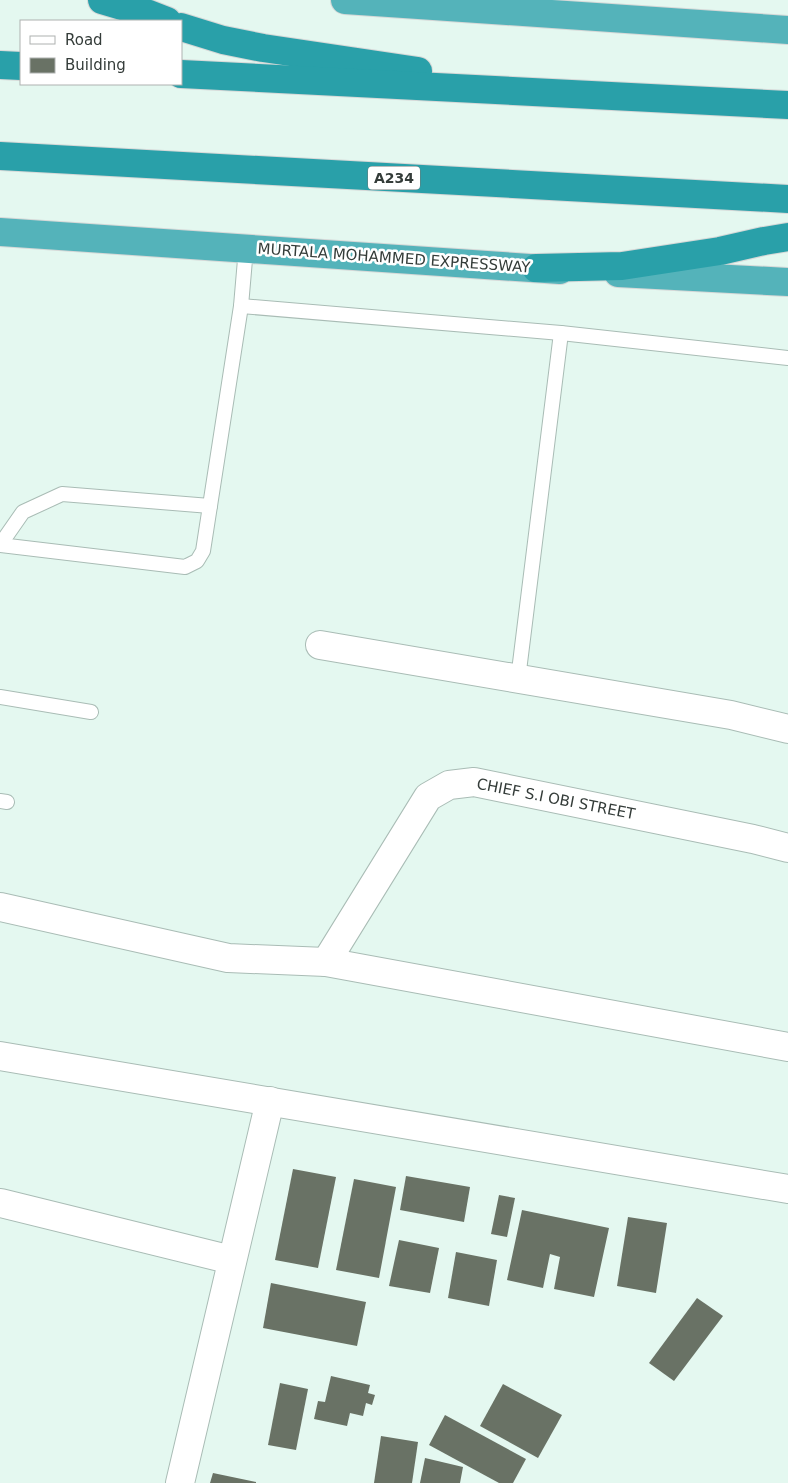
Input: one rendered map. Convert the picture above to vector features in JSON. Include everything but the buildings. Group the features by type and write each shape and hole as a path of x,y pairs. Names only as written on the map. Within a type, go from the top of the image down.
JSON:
{"highway":[{"path":"102,0 164,20"},
{"path":"345,0 788,30"},
{"path":"182,27 223,40 271,49 422,72 632,98"},
{"path":"0,65 20,66"},
{"path":"182,74 788,105"},
{"name":"A234","path":"0,156 788,199"},
{"name":"MURTALA MOHAMMED EXPRESSWAY","path":"0,232 536,268 788,282"},
{"path":"536,268 622,266 720,251 788,237"}],"street":[{"path":"320,645 731,716 788,729"},
{"name":"CHIEF S.I OBI STREET","path":"326,962 428,797 449,785 474,782 753,839 788,848"},
{"path":"0,907 228,958 326,962 788,1047"},
{"path":"0,1056 788,1189"},
{"path":"180,1483 270,1101"},
{"path":"1,1203 232,1260"}],"lane":[{"path":"210,506 62,494 23,512 0,546 185,566 197,561 204,551 241,306 246,248"},
{"path":"241,306 561,334 788,358"},
{"path":"518,679 561,334"},
{"path":"0,697 91,712"}]}
